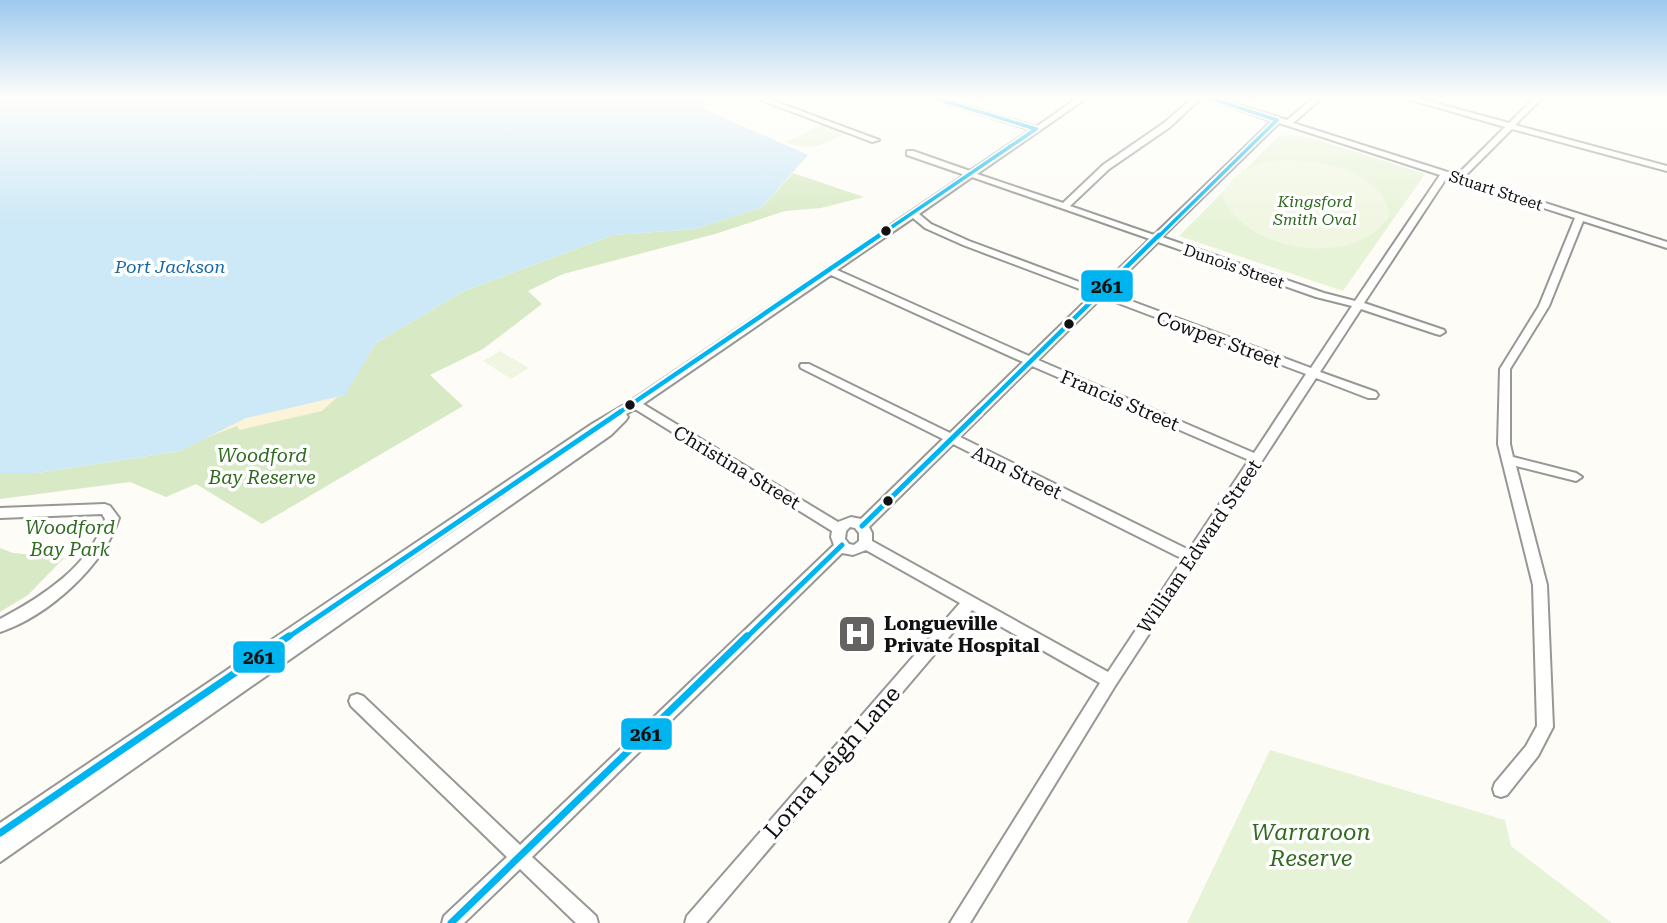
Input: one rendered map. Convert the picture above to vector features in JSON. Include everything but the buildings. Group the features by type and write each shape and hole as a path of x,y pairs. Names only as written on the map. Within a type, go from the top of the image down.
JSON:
{"street":[{"path":"0,833 1020,140"},
{"path":"1065,206 1106,167 1145,140"},
{"path":"862,526 1256,140"},
{"name":"Stuart Street","path":"1342,140 1667,245"},
{"path":"1458,178 1497,140"},
{"path":"1563,140 1667,169"},
{"name":"Dunois Street","path":"910,153 1320,295 1440,332"},
{"name":"William Edward Street","path":"960,923 1110,681 1356,304 1445,173"},
{"name":"Cowper Street","path":"914,213 928,226 966,243 1372,395"},
{"path":"1501,789 1532,751 1545,727 1540,585 1504,444 1505,369 1544,306 1580,217"},
{"name":"Francis Street","path":"830,271 1030,361 1258,458"},
{"name":"Ann Street","path":"805,366 1192,556"},
{"path":"0,853 607,432 635,404"},
{"name":"Christina Street","path":"635,404 839,528"},
{"path":"1508,460 1576,477"},
{"path":"0,513 105,509 112,518 110,531 89,558 45,601 0,626"},
{"path":"847,524 862,526 868,532 865,543 852,548 842,545 836,539 839,528 847,524"},
{"path":"865,543 1110,681"},
{"path":"451,923 842,545"},
{"name":"Lorna Leigh Lane","path":"694,923 970,602"},
{"path":"357,701 589,923"}],"green space":[{"path":"790,140 832,140 810,147 786,142"},
{"name":"Kingsford Smith Oval","path":"1275,140 1319,140 1425,174 1343,291 1179,236"},
{"path":"1285,160 1333,166 1363,178 1384,199 1390,214 1375,232 1354,243 1329,248 1277,242 1253,231 1234,215 1222,196 1233,180 1248,169"},
{"name":"Woodford Bay Reserve","path":"793,173 864,197 821,208 785,211 715,234 563,274 528,291 542,304 483,349 430,375 463,406 262,524 196,484 166,497 130,482 0,499 0,473 37,473 180,451 246,418 344,395 376,343 464,291 613,235 695,229 762,207"},
{"path":"500,351 529,368 511,379 483,361"},
{"path":"0,548 13,553 64,558 28,595 0,612"},
{"name":"Warraroon Reserve","path":"1270,750 1505,820 1511,846 1612,923 1187,923"}],"sand":[{"path":"346,389 322,411 239,430 237,426 200,440 219,422"}],"water":[{"name":"Port Jackson","path":"0,140 774,140 808,155 762,207 695,229 613,235 464,291 376,343 345,395 246,418 180,451 37,473 0,473"}],"transit line":[{"name":"261","path":"0,833 1020,140"},
{"name":"261","path":"862,526 1256,140"},
{"name":"261","path":"451,923 842,545"}],"place":[{"name":"Longueville Private Hospital","path":"857,634"}],"park label":[{"name":"Woodford Bay Park","path":"70,538"}]}
